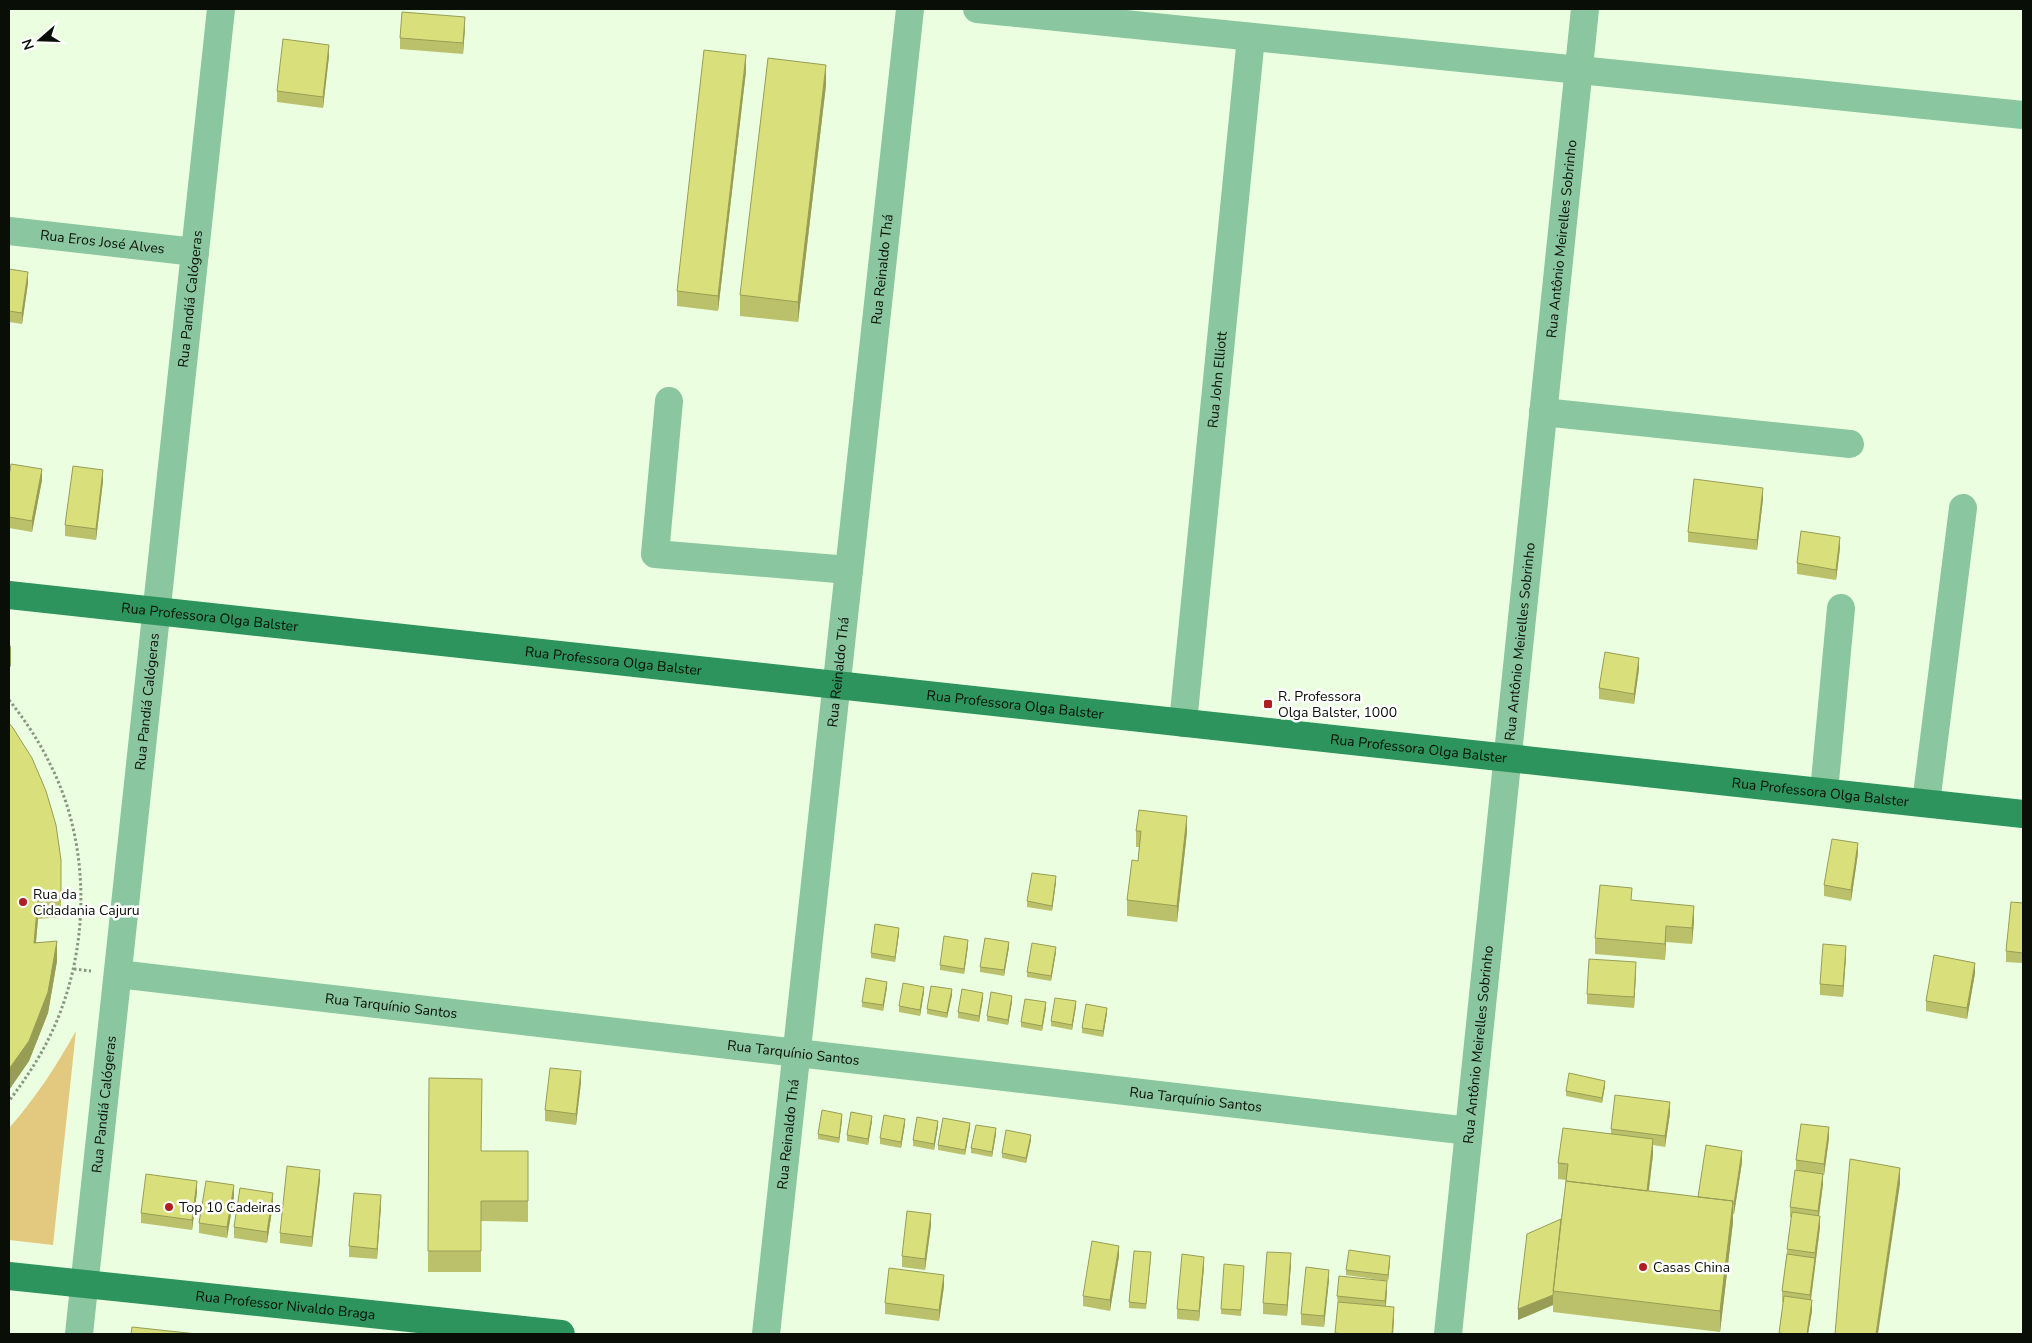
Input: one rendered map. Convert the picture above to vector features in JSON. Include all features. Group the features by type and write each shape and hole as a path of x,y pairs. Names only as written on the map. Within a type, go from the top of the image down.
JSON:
{"main road":[{"name":"Rua Professora Olga Balster","path":"9,595 2023,814"},
{"name":"Rua Professor Nivaldo Braga","path":"9,1276 561,1334"}],"street":[{"name":"Rua Pandiá Calógeras","path":"79,1334 221,9"},
{"name":"Rua Reinaldo Thá","path":"766,1334 910,9"},
{"path":"977,9 2023,115"},
{"name":"Rua Antônio Meirelles Sobrinho","path":"1448,1334 1585,9"},
{"name":"Rua John Elliott","path":"1183,723 1251,37"},
{"name":"Rua Eros José Alves","path":"9,231 195,252"},
{"path":"669,401 655,554 849,570"},
{"path":"1543,412 1850,444"},
{"path":"1926,803 1963,508"},
{"path":"1824,792 1841,608"},
{"name":"Rua Tarquínio Santos","path":"118,974 1469,1131"}],"path":[{"path":"9,700 29,726 51,765 68,807 78,852 81,896 79,942 64,1004 49,1040 29,1074 9,1101"}],"shaded area":[{"path":"76,1031 53,1245 9,1240 9,1128 45,1081"}],"building":[{"path":"402,12 465,17 463,43 400,38"},
{"path":"283,39 329,45 323,97 277,91"},
{"path":"704,50 746,55 718,296 677,291"},
{"path":"768,58 826,65 798,302 740,295"},
{"path":"9,269 28,272 22,313 9,311"},
{"path":"11,464 42,469 32,521 9,517 9,477"},
{"path":"73,466 103,470 96,529 65,525"},
{"path":"1694,479 1763,488 1757,540 1688,532"},
{"path":"1801,531 1840,537 1836,570 1797,563"},
{"path":"1605,652 1639,658 1634,694 1599,688"},
{"path":"9,723 32,758 46,791 56,825 61,860 61,896 38,899 34,943 57,941 48,992 29,1041 9,1069"},
{"path":"1139,810 1187,816 1177,906 1127,900 1132,860 1138,861 1141,831 1136,831"},
{"path":"1832,839 1858,843 1851,890 1824,885"},
{"path":"1032,873 1056,876 1052,906 1027,901"},
{"path":"1600,885 1632,888 1631,900 1694,906 1692,928 1666,926 1665,944 1595,938"},
{"path":"2011,902 2023,903 2023,953 2006,951"},
{"path":"875,924 899,928 895,957 871,953"},
{"path":"944,936 968,940 964,969 940,965"},
{"path":"985,938 1009,942 1004,970 980,967"},
{"path":"1032,943 1056,947 1051,976 1027,972"},
{"path":"1823,944 1846,946 1843,986 1820,984"},
{"path":"1934,955 1975,963 1967,1008 1926,1001"},
{"path":"1589,959 1636,962 1634,997 1587,994"},
{"path":"866,978 887,982 883,1005 862,1002"},
{"path":"903,983 924,987 920,1010 899,1006"},
{"path":"931,986 952,989 947,1013 927,1009"},
{"path":"962,989 983,993 979,1016 958,1012"},
{"path":"991,992 1012,996 1008,1020 987,1016"},
{"path":"1055,998 1076,1001 1072,1025 1051,1021"},
{"path":"1025,999 1046,1002 1042,1026 1021,1022"},
{"path":"1086,1004 1107,1008 1103,1031 1082,1028"},
{"path":"550,1068 581,1071 576,1114 545,1110"},
{"path":"1569,1073 1605,1081 1602,1098 1566,1091"},
{"path":"429,1078 482,1079 481,1151 528,1151 528,1201 481,1201 481,1251 428,1251"},
{"path":"1615,1095 1670,1102 1665,1136 1611,1129"},
{"path":"822,1110 842,1114 839,1138 818,1134"},
{"path":"851,1112 872,1116 868,1139 847,1135"},
{"path":"884,1115 905,1119 901,1142 880,1138"},
{"path":"917,1117 938,1121 934,1144 913,1140"},
{"path":"943,1118 970,1123 965,1150 938,1145"},
{"path":"1801,1124 1829,1127 1824,1164 1796,1160"},
{"path":"976,1125 996,1128 992,1152 971,1148"},
{"path":"1563,1128 1653,1139 1647,1191 1566,1181 1568,1164 1558,1163"},
{"path":"1006,1130 1031,1135 1026,1158 1002,1153"},
{"path":"1706,1145 1742,1151 1734,1204 1733,1201 1698,1197"},
{"path":"1850,1159 1900,1168 1876,1334 1835,1334"},
{"path":"287,1166 320,1170 312,1237 280,1233"},
{"path":"1795,1170 1823,1174 1818,1211 1790,1207"},
{"name":"Top 10 Cadeiras","path":"146,1174 197,1181 192,1220 141,1213"},
{"path":"206,1181 234,1185 227,1227 199,1223"},
{"name":"Casas China","path":"1566,1181 1733,1201 1720,1311 1553,1291"},
{"path":"240,1188 273,1193 267,1232 234,1227"},
{"path":"354,1193 381,1195 377,1249 349,1246"},
{"path":"907,1211 931,1214 925,1259 902,1256"},
{"path":"1792,1212 1820,1216 1815,1253 1787,1249"},
{"path":"1561,1219 1553,1295 1518,1309 1527,1234"},
{"path":"1092,1241 1119,1246 1110,1300 1083,1296"},
{"path":"1349,1250 1390,1256 1388,1275 1346,1270"},
{"path":"1134,1251 1151,1252 1146,1304 1129,1302"},
{"path":"1267,1252 1291,1253 1287,1305 1263,1303"},
{"path":"1182,1254 1204,1257 1199,1311 1177,1309"},
{"path":"1787,1254 1815,1258 1810,1295 1782,1291"},
{"path":"1224,1264 1244,1266 1241,1310 1221,1309"},
{"path":"1306,1267 1329,1270 1324,1316 1301,1314"},
{"path":"889,1268 944,1275 939,1310 885,1303"},
{"path":"1339,1276 1387,1281 1385,1301 1337,1296"},
{"path":"1784,1296 1812,1300 1807,1334 1779,1333"},
{"path":"1338,1302 1394,1307 1392,1334 1335,1333"},
{"path":"132,1327 197,1334 131,1334"}],"place":[{"name":"R. Professora Olga Balster, 1000","path":"1268,704"},
{"name":"Rua da Cidadania Cajuru","path":"23,902"},
{"name":"Top 10 Cadeiras","path":"169,1207"},
{"name":"Casas China","path":"1643,1267"}]}
